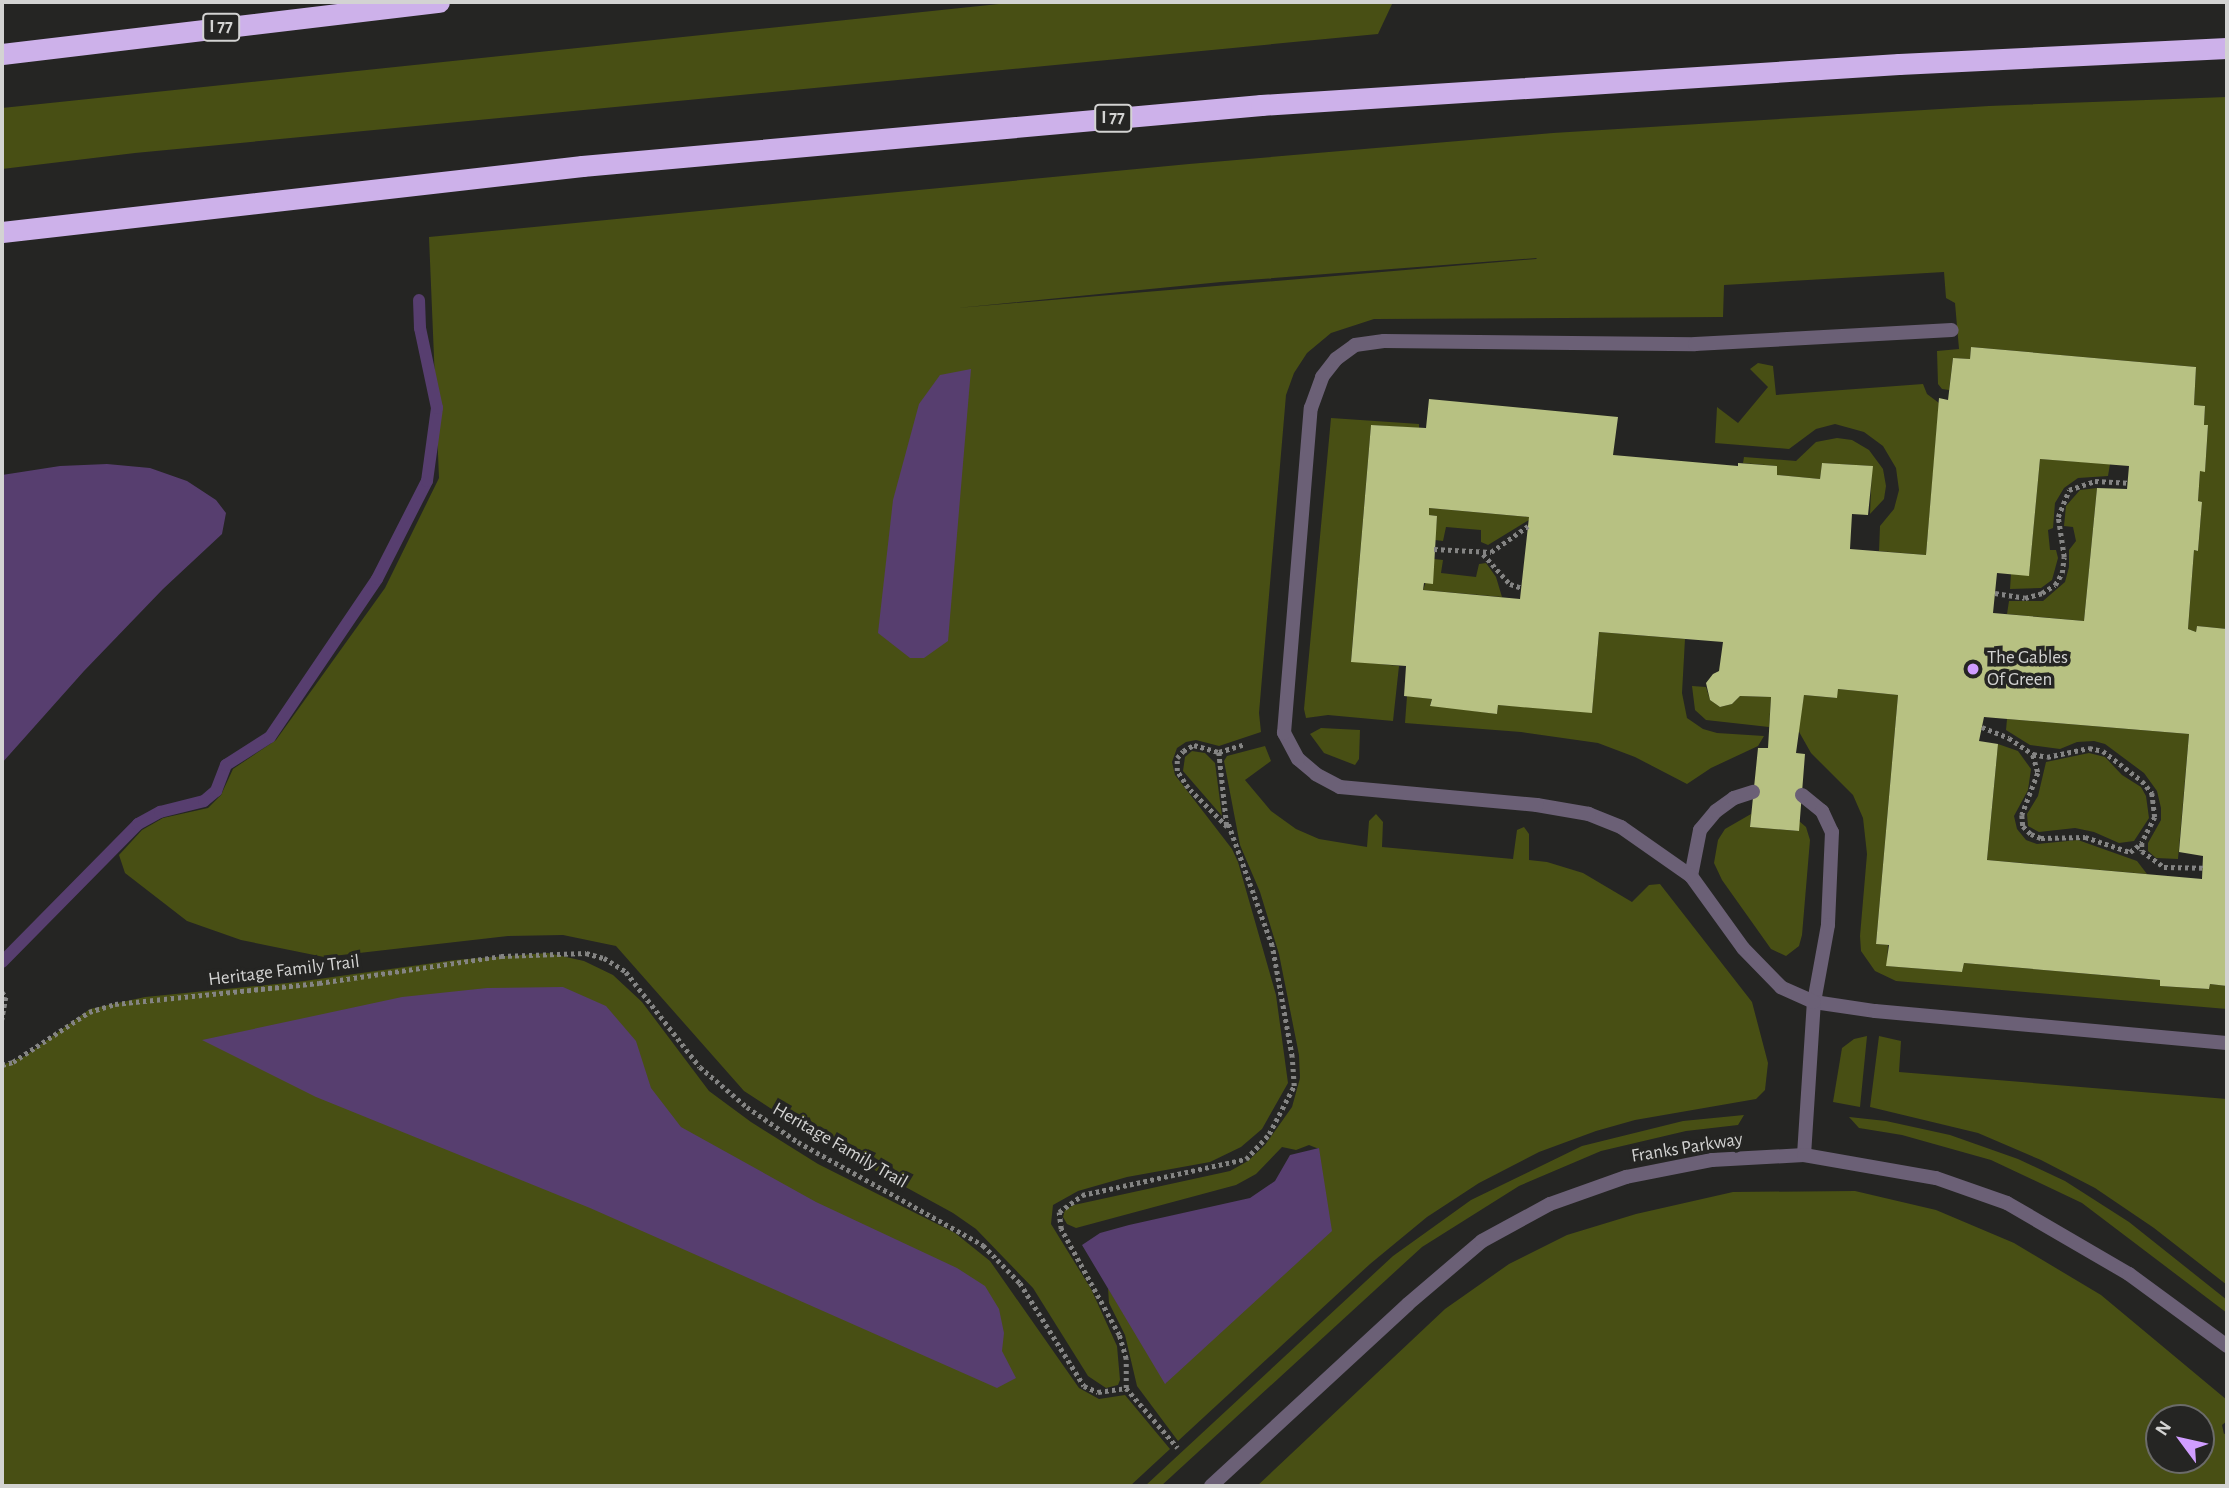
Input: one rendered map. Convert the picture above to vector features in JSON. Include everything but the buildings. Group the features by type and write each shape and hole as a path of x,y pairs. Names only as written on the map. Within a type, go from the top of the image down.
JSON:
{"highway":[{"name":"I 77","path":"2,54 439,2"},
{"name":"I 77","path":"2,232 582,166 1261,105 1899,64 2227,48"}],"lane":[{"path":"1952,330 1695,344 1384,341 1355,345 1336,359 1322,377 1311,408 1284,733 1298,759 1315,774 1340,787 1538,805 1589,814 1621,827 1691,876 1743,948 1781,987 1814,1002 1875,1011 2227,1042"},
{"path":"1691,876 1700,830 1716,811 1734,798 1754,792"},
{"path":"1802,795 1822,811 1832,832 1828,925 1814,1002 1804,1155"},
{"name":"Franks Parkway","path":"1211,1486 1408,1304 1493,1235 1550,1204 1626,1177 1712,1160 1804,1155 1936,1178 2007,1203 2129,1274 2227,1346"}],"path":[{"path":"1996,593 2025,598 2042,593 2055,585 2062,573 2064,557 2057,517 2069,490 2095,481 2128,483"},
{"path":"1434,549 1482,554 1490,552 1528,526"},
{"path":"1482,554 1510,584 1522,588"},
{"path":"1982,727 2009,738 2033,754 2047,757 2089,748 2103,751 2142,781 2152,793 2155,817 2137,850 2130,852 2085,837 2041,838 2031,834 2023,826 2022,815 2038,773 2033,754"},
{"path":"1219,752 1227,827 1188,788 1177,771 1177,758 1182,751 1194,745 1219,752 1245,744"},
{"path":"1178,1448 1126,1388 1126,1359 1119,1335 1061,1229 1059,1212 1082,1195 1246,1158 1269,1134 1294,1086 1290,1046 1272,946 1227,821"},
{"path":"2142,843 2142,851 2149,859 2164,867 2203,868"},
{"name":"Heritage Family Trail","path":"2,1065 13,1062 89,1012 115,1004 318,983 501,956 586,953 604,958 626,972 700,1067 747,1107 798,1142 983,1245 1020,1283 1084,1386 1098,1392 1126,1388"},
{"path":"2,992 6,997 2,1020"}],"green space":[{"path":"1019,2 1393,2 1378,34 135,153 2,169 2,108"},
{"path":"2227,97 2227,629 2197,626 2196,632 2188,629 2194,550 2198,551 2202,502 2198,501 2200,471 2205,471 2208,426 2204,425 2205,406 2194,405 2196,367 1971,347 1970,359 1953,358 1949,390 1942,389 1938,384 1937,351 1959,349 1955,303 1946,298 1944,272 1724,285 1723,317 1374,319 1331,333 1307,353 1294,373 1286,395 1259,713 1261,732 1219,746 1196,740 1186,742 1177,748 1172,762 1175,775 1232,849 1238,862 1276,995 1288,1083 1262,1129 1241,1147 1210,1162 1127,1177 1078,1191 1053,1205 1051,1224 1091,1289 1117,1346 1120,1380 1118,1385 1106,1388 1088,1376 1033,1288 976,1229 953,1213 816,1138 744,1091 616,946 563,935 508,936 324,957 241,940 187,921 125,873 119,855 142,830 163,818 208,808 221,795 233,769 276,740 385,588 439,478 429,237 1189,164 1553,133 1989,106","holes":["1536,259 957,308 1221,282"]},
{"path":"1758,363 1773,366 1776,395 1923,384 1927,394 1939,403 1926,555 1879,551 1880,526 1894,509 1899,490 1896,468 1883,446 1864,432 1835,424 1816,429 1789,449 1715,443 1717,407 1738,423 1768,387 1750,369"},
{"path":"1331,418 1419,424 1419,428 1371,425 1351,661 1399,666 1393,721 1328,715 1306,718 1304,709"},
{"path":"1837,438 1852,440 1869,450 1883,469 1886,486 1884,499 1870,514 1872,466 1822,463 1820,479 1777,475 1777,466 1743,463 1744,457 1796,461 1816,442"},
{"path":"2040,459 2110,464 2108,476 2078,478 2064,488 2055,503 2053,528 2048,530 2050,550 2056,550 2058,558 2052,580 2041,588 2010,589 2011,574 2029,575"},
{"path":"2097,488 2084,621 2007,614 2009,601 2043,601 2065,582 2069,567 2069,550 2076,541 2073,527 2064,526 2066,506 2080,490"},
{"path":"1429,508 1529,517 1529,520 1488,545 1481,542 1481,530 1446,527 1443,541 1435,540 1437,516 1429,515"},
{"path":"1434,559 1443,560 1441,573 1476,577 1479,564 1486,563 1496,577 1502,597 1423,590"},
{"path":"1599,632 1685,639 1682,693 1687,718 1703,729 1717,733 1764,736 1758,746 1711,768 1687,784 1635,757 1598,743 1521,732 1405,723 1407,696 1432,699 1430,705 1497,714 1498,705 1592,712"},
{"path":"1692,686 1706,687 1710,700 1720,707 1732,704 1740,696 1771,697 1769,727 1706,720 1695,710"},
{"path":"1838,689 1898,695 1876,944 1888,945 1887,966 1962,972 1964,963 2160,980 2160,986 2209,989 2210,984 2227,986 2227,1009 1896,981 1875,971 1861,951 1867,854 1863,818 1853,795 1811,753 1798,730 1804,695 1836,698"},
{"path":"2007,719 2189,734 2178,859 2156,858 2148,851 2148,843 2161,820 2161,808 2157,791 2144,773 2105,744 2094,741 2077,742 2060,749 2030,745 2006,730"},
{"path":"1321,728 1360,730 1359,759 1355,765 1324,753 1310,734"},
{"path":"1998,744 2018,751 2031,769 2028,790 2014,816 2017,829 2026,840 2037,844 2078,840 2137,861 2147,874 1987,860"},
{"path":"1265,746 1271,761 1245,780 1271,811 1296,829 1319,839 1367,847 1369,821 1376,814 1383,822 1382,847 1513,859 1517,830 1524,827 1529,834 1529,860 1547,862 1583,873 1632,902 1649,885 1660,884 1752,1002 1768,1063 1765,1090 1756,1099 1635,1120 1596,1131 1539,1152 1479,1183 1427,1217 1370,1264 1178,1441 1137,1386 1125,1335 1109,1303 1108,1288 1166,1383 1319,1149 1309,1145 1296,1150 1282,1147 1256,1174 1236,1185 1076,1228 1067,1224 1063,1217 1065,1210 1074,1205 1230,1171 1248,1161 1265,1145 1292,1107 1300,1078 1299,1055 1279,954 1260,892 1240,845 1224,761 1227,756"},
{"path":"1192,751 1205,753 1215,763 1222,816 1183,771 1185,757"},
{"path":"2089,753 2105,757 2122,775 2141,787 2146,796 2149,818 2134,841 2119,843 2094,832 2075,828 2039,832 2028,826 2027,814 2038,796 2046,762"},
{"path":"1751,814 1750,827 1798,831 1799,821 1806,827 1810,840 1802,935 1799,946 1786,956 1771,949 1722,880 1714,863 1718,840 1725,829"},
{"path":"548,953 584,961 613,975 642,1002 709,1091 751,1122 818,1164 955,1233 990,1261 1079,1388 1099,1399 1125,1395 1170,1449 1130,1486 2,1486 2,1065 25,1056 90,1009 145,997 297,982 455,960"},
{"path":"1867,1036 1860,1107 1833,1102 1842,1048 1854,1039"},
{"path":"1879,1036 1901,1041 1899,1072 2227,1099 2227,1285 2154,1228 2095,1188 2041,1160 1978,1133 1870,1107"},
{"path":"1744,1115 1738,1125 1686,1131 1601,1151 1519,1186 1422,1247 1161,1486 1145,1486 1393,1256 1471,1200 1582,1146 1683,1121"},
{"path":"1849,1117 1886,1121 1950,1135 2018,1159 2065,1181 2129,1222 2227,1300 2227,1313 2082,1203 1991,1160 1902,1135 1859,1128"},
{"path":"1855,1191 1936,1210 2014,1243 2101,1295 2227,1400 2227,1421 2222,1425 2224,1434 2227,1433 2227,1486 1257,1486 1445,1309 1509,1264 1567,1235 1636,1214 1733,1192"}],"shaded area":[{"path":"971,369 948,641 924,658 910,658 878,633 893,500 919,404 940,375"},
{"path":"107,464 150,468 187,481 216,500 226,513 222,534 163,589 84,671 2,763 2,475 60,466"},
{"path":"563,987 606,1006 636,1041 651,1088 681,1127 816,1202 957,1268 985,1286 999,1309 1004,1333 1002,1351 1016,1378 997,1388 590,1208 316,1097 202,1040 402,997 487,988"},
{"path":"1319,1148 1332,1231 1165,1384 1082,1245 1100,1233 1250,1198 1275,1181 1290,1155"}],"waterway":[{"path":"2,962 138,824 160,812 204,801 216,791 226,765 270,737 377,579 427,481 437,408 420,328 419,300"}],"place":[{"name":"The Gables Of Green","path":"1973,669"}]}
